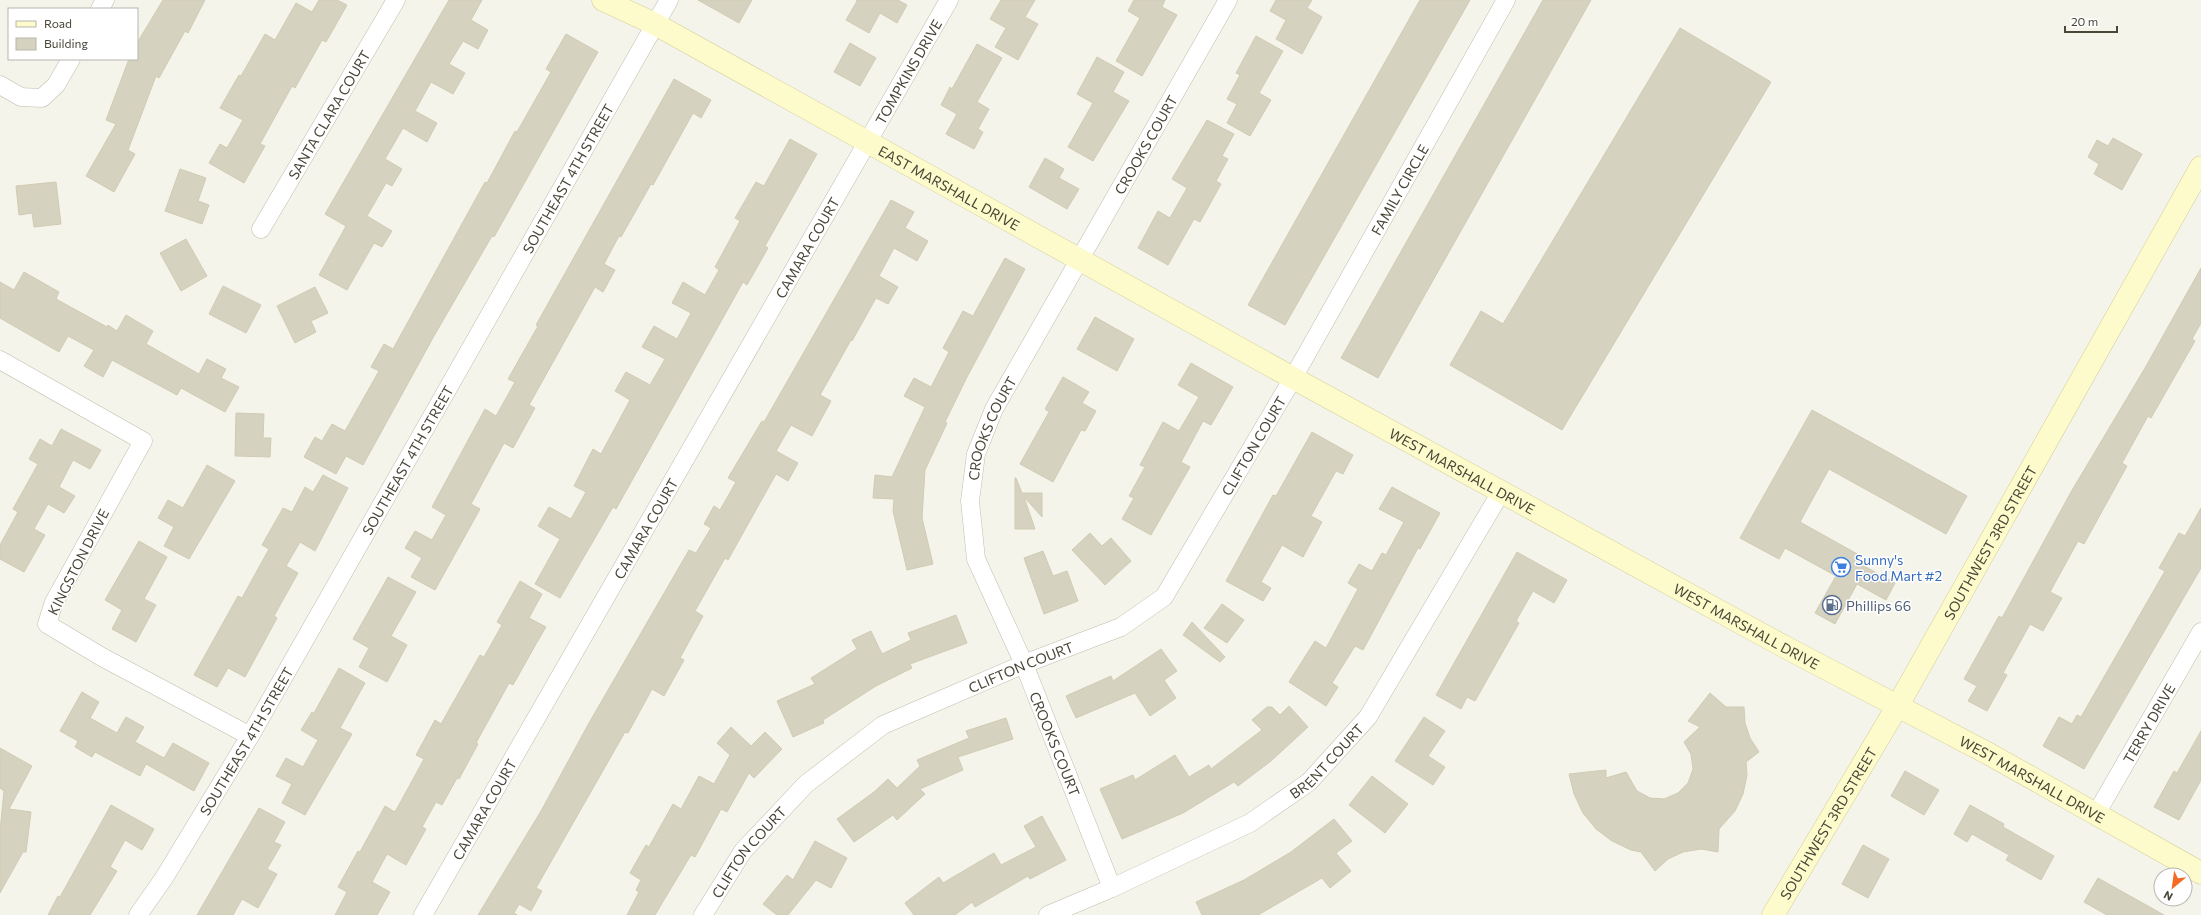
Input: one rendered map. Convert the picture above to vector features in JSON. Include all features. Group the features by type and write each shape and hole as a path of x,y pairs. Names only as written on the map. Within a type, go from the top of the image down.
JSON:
{"main road":[{"name":"EAST MARSHALL DRIVE","path":"603,0 655,24 1293,378"},
{"name":"SOUTHWEST 3RD STREET","path":"1773,915 1897,707 2201,167"},
{"name":"WEST MARSHALL DRIVE","path":"1293,378 1897,707 1989,754 2201,873"}],"street":[{"name":"SANTA CLARA COURT","path":"261,229 396,0"},
{"name":"SOUTHEAST 4TH STREET","path":"138,915 164,878 250,736 669,0"},
{"name":"TOMPKINS DRIVE","path":"867,142 949,0"},
{"name":"CROOKS COURT","path":"1112,888 1024,664 976,559 970,501 976,454 994,409 1078,259 1228,0"},
{"name":"FAMILY CIRCLE","path":"1293,378 1506,0"},
{"path":"0,85 21,97 42,98 56,85 70,60"},
{"name":"CAMARA COURT","path":"423,915 867,142"},
{"name":"KINGSTON DRIVE","path":"0,360 143,441 54,602 47,624 102,657 250,736"},
{"name":"CLIFTON COURT","path":"703,915 743,850 806,784 882,725 1024,664 1121,627 1164,597 1293,378"},
{"name":"BRENT COURT","path":"1048,915 1112,888 1250,823 1309,782 1368,717 1501,492"},
{"name":"TERRY DRIVE","path":"2096,814 2201,632"}],"building":[{"path":"163,0 205,0 188,33 185,31 159,78 156,76 128,150 135,154 114,192 86,176 116,124 106,120 129,60 138,60 138,41"},
{"path":"319,0 337,0 347,5 326,42 322,40 295,88 292,86 260,144 265,146 244,183 209,163 220,144 227,148 243,120 220,108 239,75 241,76 265,34 275,40 296,3 312,12"},
{"path":"449,0 482,0 471,20 488,30 478,49 463,41 449,64 465,73 453,94 431,82 415,111 437,123 427,142 403,128 385,159 402,169 392,186 386,183 367,216 392,231 382,247 374,243 347,290 319,275 346,226 325,214"},
{"path":"698,0 752,0 739,23"},
{"path":"856,0 898,0 907,5 897,23 880,13 869,33 846,20 857,1"},
{"path":"1001,0 1035,0 1025,17 1038,24 1018,60 995,47 1006,28 990,19"},
{"path":"1134,0 1165,0 1162,7 1177,15 1142,76 1116,61 1140,18 1128,11"},
{"path":"1276,0 1312,0 1307,8 1322,17 1302,54 1276,39 1286,20 1270,11"},
{"path":"1420,0 1470,0 1285,325 1248,305"},
{"path":"1543,0 1591,0 1378,378 1341,358"},
{"path":"1680,28 1771,82 1562,430 1450,365 1481,311 1503,324"},
{"path":"566,34 598,52 494,237 492,236 434,336 363,465 346,456 336,474 304,457 315,437 322,441 332,424 345,431 379,371 371,367 384,344 393,349 485,182 487,183 515,131 517,132 551,72 546,69"},
{"path":"1256,36 1283,51 1259,93 1271,100 1250,136 1227,123 1237,104 1227,99 1240,75 1236,73"},
{"path":"850,43 876,58 860,86 834,72"},
{"path":"977,44 1002,58 977,102 989,109 978,129 983,132 974,149 946,134 957,114 941,105 950,87 952,89"},
{"path":"1097,57 1124,72 1113,92 1129,101 1093,161 1068,147 1093,103 1077,94"},
{"path":"674,79 711,100 701,118 693,113 653,185 651,184 621,237 619,236 604,264 615,270 603,292 595,287 529,405 535,408 513,448 504,443 471,504 480,509 435,590 411,577 422,558 405,548 415,531 432,540 446,515 432,507 485,409 496,416 515,382 508,379 538,326 536,325"},
{"path":"1207,120 1234,134 1222,156 1228,159 1216,181 1221,184 1200,222 1194,219 1168,265 1138,248 1158,211 1170,218 1187,188 1172,179"},
{"path":"2113,138 2142,154 2122,190 2094,174 2099,164 2088,157 2097,140 2108,146"},
{"path":"790,139 817,154 765,246 768,248 747,285 743,282 616,509 613,507 560,598 535,584 560,539 538,526 549,507 571,519 586,492 574,486 593,449 601,454 630,400 615,391 626,372 650,385 665,359 642,347 654,326 677,339 691,313 672,303 683,282 705,295 719,270 715,267 740,221 735,218 756,182 764,186"},
{"path":"1045,158 1064,169 1059,178 1079,189 1067,209 1029,187"},
{"path":"180,169 206,178 198,201 209,205 202,224 165,211"},
{"path":"56,182 61,224 34,227 32,213 19,215 16,186"},
{"path":"891,200 914,212 905,228 928,241 917,261 894,248 879,276 898,287 888,304 876,298 852,341 851,340 820,395 831,401 812,436 791,425 776,451 798,463 788,481 776,474 728,560 725,558 695,611 703,616 680,658 684,660 664,696 652,689 628,733 625,732 536,888 542,891 531,911 519,904 514,913 517,915 478,915 541,811 589,723 689,550 696,553 711,528 704,524 714,506 720,510 736,482 728,478 762,421 764,422"},
{"path":"186,239 207,276 181,291 160,253"},
{"path":"1005,258 1025,269 967,377 945,422 947,423 925,470 922,518 933,564 907,570 893,511 894,499 873,498 875,475 892,477 925,407 904,396 914,378 931,387 949,352 943,348 963,311 973,316"},
{"path":"2201,268 2201,323 2192,339 2195,341 2151,418 2148,416 2122,463 2127,466 2084,544 2078,541 2050,592 2062,598 2043,631 2030,624 2003,673 2007,675 1987,711 1968,701 1977,686 1964,679 1999,616 2002,618 2071,492 2145,368"},
{"path":"24,272 59,292 56,299 107,327 108,325 117,331 126,315 153,331 146,344 199,374 207,359 226,369 221,378 239,387 225,412 181,388 177,395 112,360 103,377 84,366 94,350 68,336 59,352 0,318 0,282 14,290"},
{"path":"223,286 261,305 246,333 209,314"},
{"path":"315,287 328,313 311,321 316,332 295,343 277,306"},
{"path":"1095,317 1134,339 1117,371 1077,349"},
{"path":"1191,363 1233,387 1211,425 1203,421 1181,462 1190,467 1151,535 1122,519 1134,498 1129,496 1145,467 1140,465 1163,422 1179,431 1199,397 1178,385"},
{"path":"1063,377 1089,392 1082,403 1096,411 1085,431 1081,430 1053,482 1020,464 1049,412 1045,409"},
{"path":"1812,410 1967,496 1946,534 1829,469 1800,522 1868,560 1864,566 1895,583 1886,600 1857,584 1835,624 1815,613 1836,576 1785,548 1779,559 1740,538"},
{"path":"236,413 264,414 263,438 271,438 270,457 235,456"},
{"path":"61,429 101,450 90,469 73,460 59,487 75,496 64,513 48,504 34,529 45,535 24,572 0,559 0,545 18,512 13,509 38,464 29,459 40,439 52,446"},
{"path":"1312,432 1353,455 1343,474 1336,471 1311,516 1322,522 1303,557 1282,545 1261,582 1271,588 1263,601 1226,581 1273,495 1276,496"},
{"path":"207,465 235,481 189,559 164,546 174,527 158,518 168,500 183,508"},
{"path":"323,475 348,488 315,551 300,542 286,566 298,573 274,616 277,618 245,677 228,668 217,687 194,675 238,596 242,598 269,549 262,545 283,508 292,512 305,487 313,492"},
{"path":"1015,478 1022,493 1042,493 1042,517 1024,497 1035,529 1015,529"},
{"path":"1392,487 1440,513 1420,549 1418,548 1363,650 1355,646 1332,683 1338,687 1326,706 1289,682 1315,641 1326,648 1358,589 1348,583 1359,564 1372,571 1382,553 1386,555 1404,522 1379,509"},
{"path":"2201,508 2201,568 2084,769 2043,746 2059,717 2072,724 2077,715 2081,717 2165,571 2159,568 2179,533 2185,536"},
{"path":"1090,533 1102,546 1111,538 1131,561 1105,585 1072,550"},
{"path":"139,541 167,557 144,599 156,605 136,642 112,629 122,610 105,600"},
{"path":"1043,551 1053,576 1067,571 1078,601 1044,614 1024,558"},
{"path":"1517,552 1567,580 1554,603 1533,591 1516,621 1519,623 1475,701 1467,697 1461,709 1436,695"},
{"path":"388,577 416,592 391,636 407,645 387,682 359,667 369,648 353,639"},
{"path":"520,581 542,594 529,618 546,627 513,685 509,683 476,743 478,744 459,779 457,778 442,805 436,802 422,827 426,829 406,865 387,854 372,882 390,892 377,915 335,915 347,892 338,887 358,851 360,852 385,806 395,812 424,759 416,755 435,720 441,724 480,655 484,657 502,625 497,622"},
{"path":"1222,604 1244,620 1227,643 1204,628"},
{"path":"956,615 967,643 910,664 912,668 876,686 823,720 824,723 793,737 777,701 815,684 811,678 857,649 852,640 871,631 882,654 911,640 908,633"},
{"path":"1192,622 1225,657 1220,662 1183,635"},
{"path":"1161,649 1177,671 1164,680 1176,698 1150,716 1135,693 1076,718 1066,696 1111,676 1113,681"},
{"path":"339,668 365,683 340,728 352,734 305,815 282,803 292,784 276,776 286,758 303,767 318,740 301,730 312,712 314,713"},
{"path":"82,692 99,702 90,718 117,733 126,717 144,727 135,742 164,758 173,743 209,763 194,791 146,764 140,776 95,752 92,757 75,747 78,741 60,731"},
{"path":"1710,693 1726,707 1744,707 1745,723 1750,738 1759,752 1746,762 1747,775 1743,794 1735,811 1719,829 1718,852 1701,849 1683,852 1668,859 1655,871 1641,852 1631,850 1612,841 1596,829 1583,813 1574,794 1569,774 1606,770 1606,778 1626,772 1637,791 1650,798 1664,799 1678,793 1688,783 1693,769 1691,754 1684,742 1700,727 1688,721"},
{"path":"1289,706 1308,727 1271,761 1238,786 1234,782 1183,813 1122,839 1100,789 1133,775 1135,780 1175,755 1189,777 1209,765 1211,769 1262,730 1252,720 1267,707 1272,707 1280,715"},
{"path":"1424,717 1445,731 1428,756 1445,767 1433,785 1395,761"},
{"path":"1006,718 1013,739 958,757 963,770 920,789 925,794 897,820 893,815 854,842 837,819 874,792 888,779 897,788 920,766 917,760 969,738 966,731"},
{"path":"731,727 751,746 765,732 782,749 754,778 749,773 727,812 721,809 695,857 691,855 655,915 627,915 639,892 636,890 641,880 630,873 646,845 649,847 673,804 681,809 699,776 714,784 730,755 717,743"},
{"path":"2201,731 2201,780 2179,820 2154,807 2174,771 2177,773"},
{"path":"0,748 32,766 9,809 31,812 26,852 23,852 0,893 0,831 4,791 0,788"},
{"path":"1905,771 1939,790 1924,815 1891,796"},
{"path":"1372,776 1408,804 1385,833 1349,805"},
{"path":"111,805 154,829 142,850 125,840 110,867 117,871 90,915 48,915 58,896 60,897"},
{"path":"1970,805 2004,824 2003,827 2054,856 2041,880 2006,860 2009,855 1972,834 1967,842 1954,834"},
{"path":"259,808 285,822 274,842 281,845 267,869 277,874 258,908 242,899 233,915 197,915"},
{"path":"1042,816 1066,860 1030,879 1028,876 975,907 972,902 955,915 914,915 905,903 939,877 943,883 994,853 1001,865 1036,847 1024,826"},
{"path":"1334,819 1352,841 1336,853 1351,871 1330,888 1322,878 1258,915 1202,915 1196,902 1244,880 1291,852"},
{"path":"815,841 847,858 831,888 816,880 788,915 777,915 763,904 787,875 793,880"},
{"path":"1863,845 1889,859 1868,898 1842,884"},
{"path":"2098,878 2164,915 2107,915 2084,902"}],"place":[{"name":"Sunny's Food Mart #2","path":"1841,567"},
{"name":"Phillips 66","path":"1832,605"}]}
